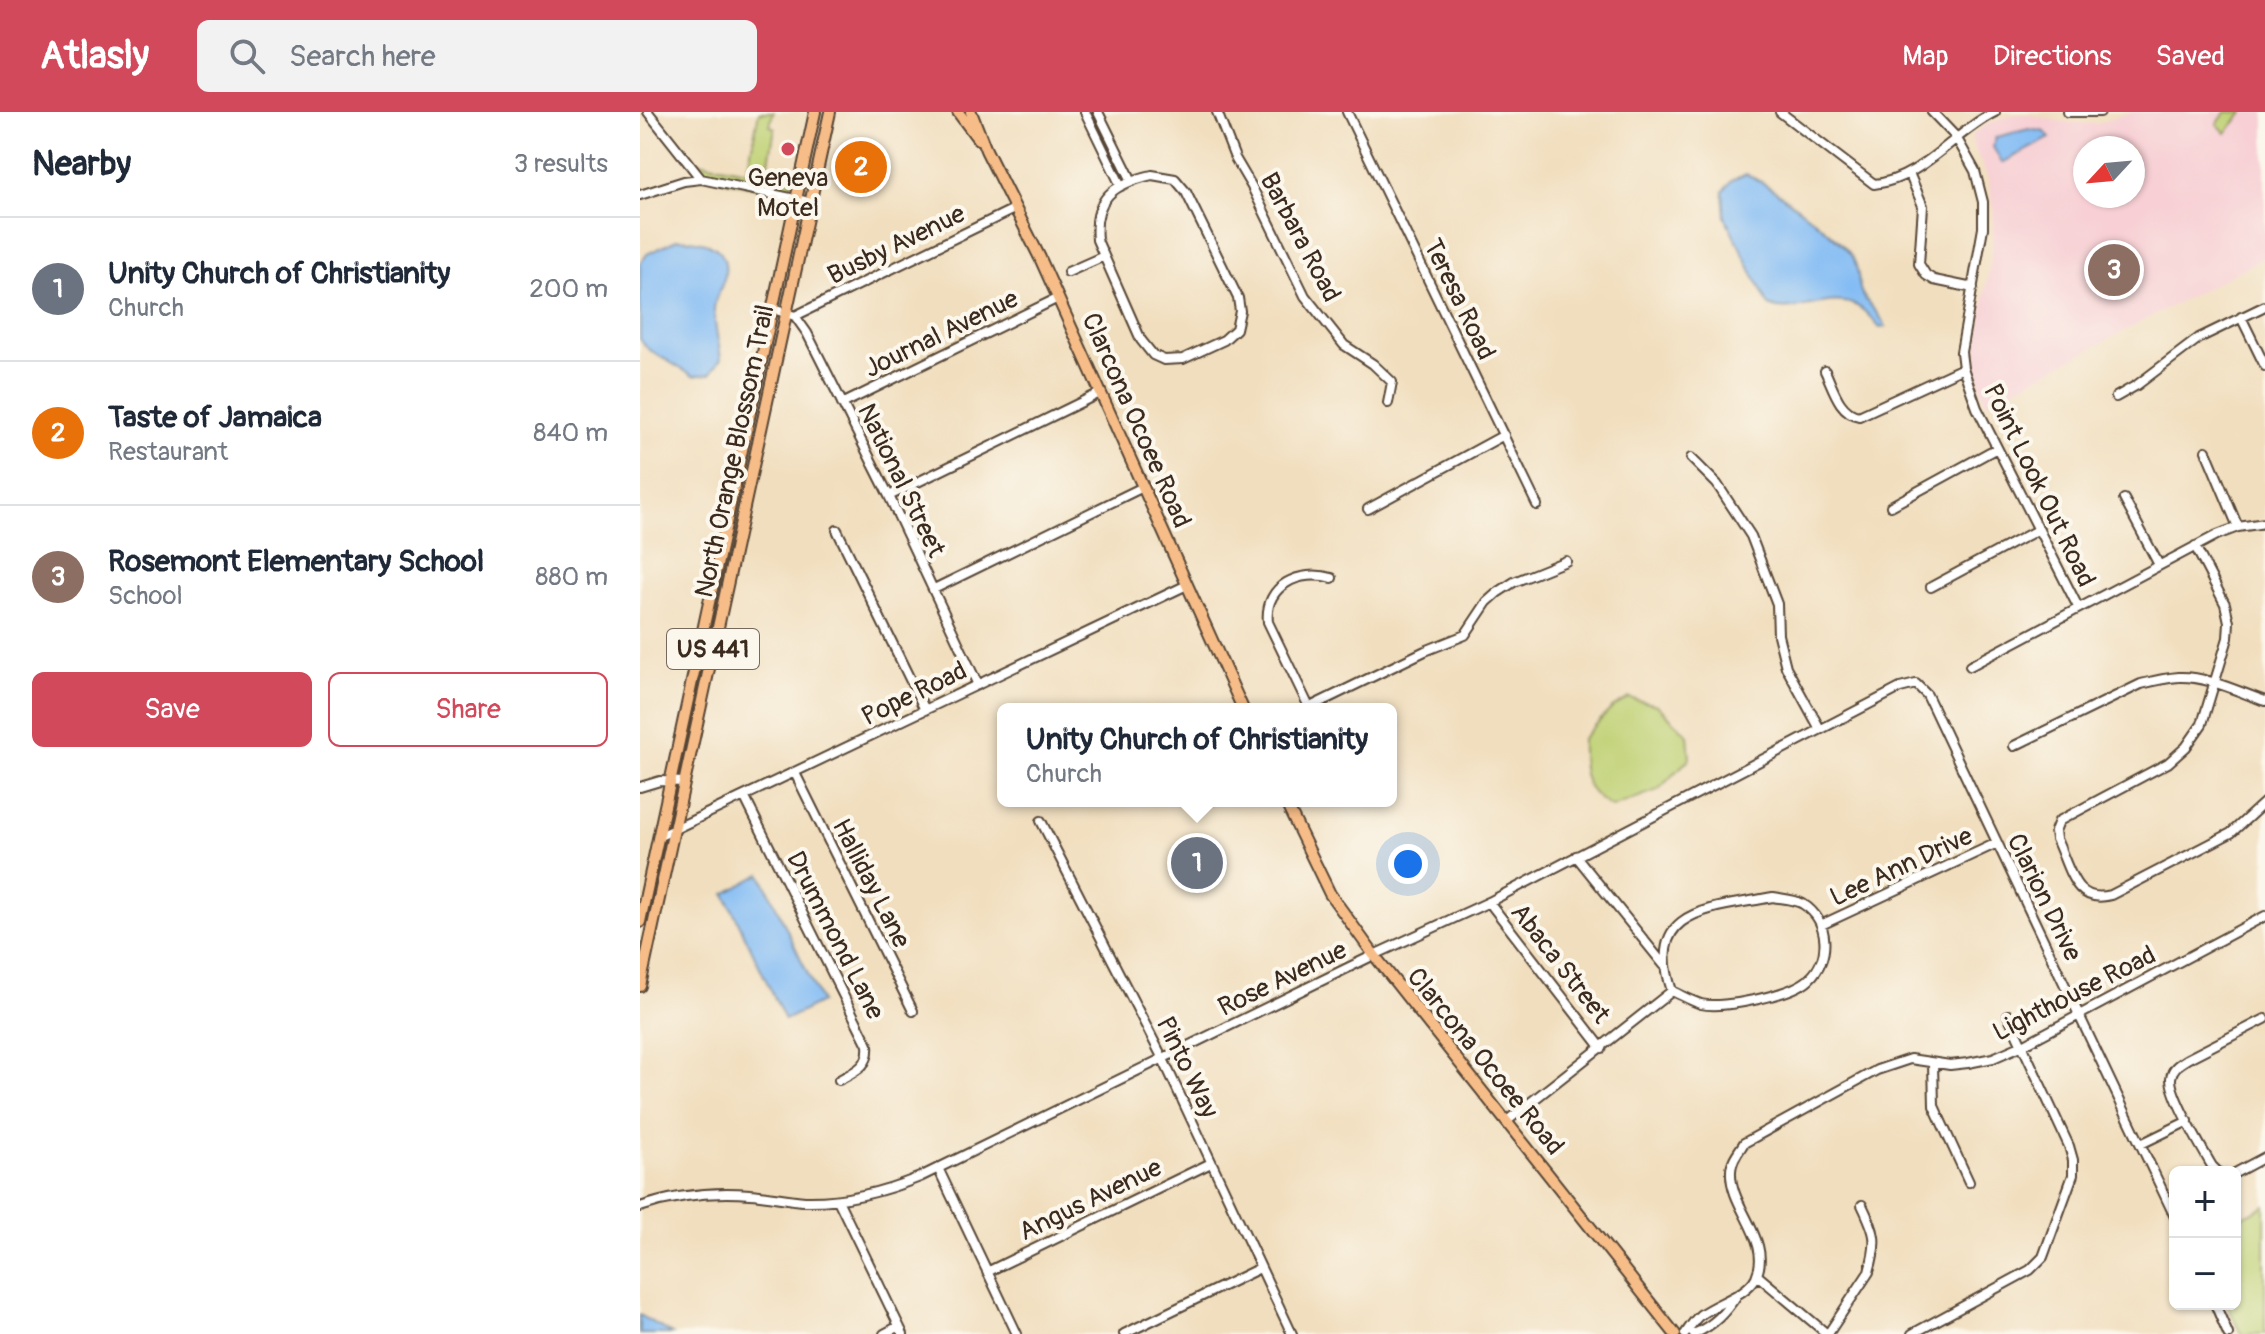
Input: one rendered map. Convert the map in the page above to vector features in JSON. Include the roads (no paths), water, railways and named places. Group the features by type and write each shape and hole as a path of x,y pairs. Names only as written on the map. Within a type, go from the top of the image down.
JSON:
{"main road":[{"name":"North Orange Blossom Trail","path":"640,922 815,112"},
{"name":"North Orange Blossom Trail","path":"640,986 736,544 790,314 830,112"},
{"name":"Clarcona Ocoee Road","path":"958,112 986,150"},
{"name":"Clarcona Ocoee Road","path":"971,112 1240,703"},
{"name":"Clarcona Ocoee Road","path":"1288,807 1330,894 1374,955 1675,1334"}],"street":[{"path":"648,112 701,179"},
{"path":"1085,112 1121,186"},
{"path":"1098,112 1132,181"},
{"name":"Barbara Road","path":"1217,112 1235,158 1305,296 1344,345 1373,364 1392,382 1388,403"},
{"name":"Teresa Road","path":"1347,112 1537,505"},
{"path":"1780,112 1874,184 1889,183 1909,173 1995,112"},
{"name":"Point Look Out Road","path":"1932,112 1956,137 1975,171 1983,202 1983,228 1961,352 1963,368 1977,408 2078,607"},
{"path":"2068,112 2100,112"},
{"path":"1909,173 1923,206 1919,264 1926,275 1934,280 1973,288"},
{"path":"1164,175 1175,179 1186,192 1238,298 1240,311 1236,329 1224,340 1183,359 1164,360 1153,355 1139,337 1097,240 1097,213 1108,194 1132,181 1164,175"},
{"path":"640,195 701,179 810,202"},
{"name":"Busby Avenue","path":"790,314 1016,208"},
{"path":"1068,272 1104,256"},
{"name":"Journal Avenue","path":"842,404 1058,298"},
{"path":"2116,397 2199,338 2265,306"},
{"path":"773,309 790,314"},
{"name":"National Street","path":"790,314 807,333 889,496 978,685"},
{"path":"2241,317 2265,366"},
{"path":"1825,371 1842,406 1850,414 1859,416 1963,368"},
{"path":"889,496 1100,393"},
{"path":"1368,509 1504,435"},
{"path":"1891,506 1997,448"},
{"path":"2206,451 2238,527"},
{"path":"1691,458 1717,484 1751,536 1777,604 1778,635 1786,667 1820,729"},
{"path":"934,589 1143,487"},
{"path":"2124,499 2159,565"},
{"path":"1970,666 2195,546 2238,527 2265,523"},
{"path":"1931,587 2039,529"},
{"path":"837,530 925,710"},
{"path":"723,539 736,544"},
{"path":"2195,546 2225,604 2229,622 2228,638 2202,724 2186,747 2145,778 2059,821 2056,839 2081,891 2089,897 2098,898 2111,895 2231,833 2265,802"},
{"path":"1318,703 1465,635 1487,602 1497,593 1543,569 1566,561"},
{"path":"1306,703 1268,622 1266,607 1273,594 1300,576 1317,574 1332,578"},
{"name":"Pope Road","path":"658,837 1187,585"},
{"path":"2014,746 2141,684 2182,677 2215,684 2265,701"},
{"name":"Rose Avenue","path":"640,1207 681,1195 705,1193 749,1193 804,1201 838,1200 892,1188 1489,902 1900,688 1916,684"},
{"name":"Clarion Drive","path":"1916,684 1927,695 2169,1204"},
{"name":"Halliday Lane","path":"795,773 913,1011"},
{"path":"640,787 671,780 684,782"},
{"name":"Drummond Lane","path":"745,798 868,1045 866,1064 839,1080"},
{"name":"Pinto Way","path":"1041,821 1163,1059 1292,1334"},
{"name":"Lee Ann Drive","path":"1821,925 1997,843"},
{"path":"1507,1121 1672,991 1664,965 1576,856"},
{"name":"Lee Ann Drive","path":"1664,965 1666,945 1674,928 1700,911 1773,897 1800,902 1811,910 1821,925 1824,957 1817,971 1790,991 1722,1005 1703,1004 1672,991"},
{"name":"Abaca Street","path":"1489,902 1602,1048"},
{"name":"Lighthouse Road","path":"1757,1275 1757,1241 1735,1193 1731,1171 1744,1143 1877,1070 1910,1059 1933,1063 1968,1063 1993,1058 2023,1045 2265,916"},
{"path":"1912,1334 2030,1270 2043,1257 2073,1175 2069,1146 2008,1015"},
{"path":"2212,1166 2172,1087 2171,1075 2176,1066 2265,1019"},
{"path":"1933,1063 1934,1106 1969,1182"},
{"path":"2141,1144 2188,1121"},
{"path":"2241,1170 2265,1157"},
{"name":"Angus Avenue","path":"987,1272 1211,1163"},
{"path":"938,1168 1017,1334"},
{"path":"838,1200 901,1330 884,1334"},
{"path":"1685,1334 1697,1317 1738,1294 1757,1275 1828,1334 1872,1263 1875,1231 1862,1205"},
{"path":"1124,1334 1260,1268"},
{"path":"1694,1334 1722,1316 1738,1294"},
{"path":"2218,1310 2228,1334"}],"water":[{"path":"2029,129 2045,132 2050,138 2002,163 1993,147 1996,137"},
{"path":"1746,174 1803,211 1845,248 1856,266 1861,292 1886,327 1880,328 1863,310 1846,302 1791,308 1769,306 1725,217 1723,192 1732,180"},
{"path":"678,239 712,246 723,256 725,264 714,309 721,359 710,374 693,376 648,349 640,339 640,264 647,254"},
{"path":"761,874 821,1002 785,1020 725,894"},
{"path":"640,1315 672,1334 640,1334"}],"place":[{"name":"Geneva Motel","path":"788,149"},
{"name":"Taste of Jamaica","path":"861,167"},
{"name":"Rosemont Elementary School","path":"2114,270"},
{"name":"Unity Church of Christianity","path":"1197,863"}]}
